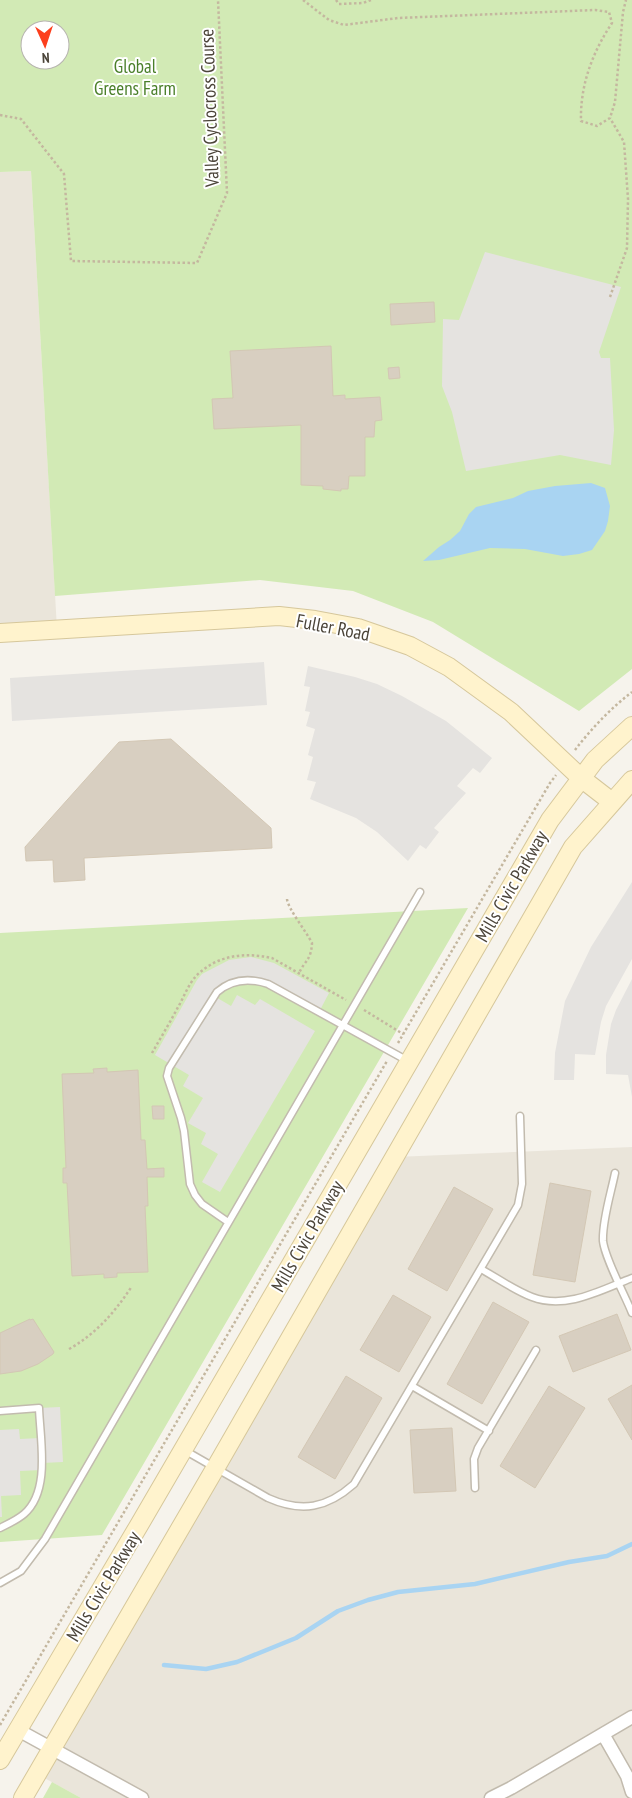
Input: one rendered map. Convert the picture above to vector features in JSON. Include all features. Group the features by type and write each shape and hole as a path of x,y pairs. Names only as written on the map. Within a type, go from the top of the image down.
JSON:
{"main road":[{"name":"Fuller Road","path":"0,633 279,616 316,620 358,628 410,646 450,667 511,712 581,778 612,802"},
{"name":"Mills Civic Parkway","path":"0,1760 550,820 595,760 632,726"},
{"name":"Mills Civic Parkway","path":"23,1798 216,1468 573,847 632,780"}],"street":[{"path":"491,1798 632,1717"},
{"path":"18,1730 142,1798"},
{"path":"603,1734 627,1776 632,1792"}],"lane":[{"path":"0,1583 21,1571 44,1539 420,892"},
{"path":"228,1222 202,1204 190,1184 184,1131 167,1076 169,1068 217,992 224,986 238,981 254,980 268,984 409,1062"},
{"path":"183,1450 280,1503 294,1506 311,1506 326,1503 341,1495 354,1484 518,1206 522,1189 520,1116"},
{"path":"615,1173 604,1230 604,1242 632,1313"},
{"path":"481,1269 519,1291 548,1301 580,1298 632,1278"},
{"path":"475,1488 474,1459 536,1350"},
{"path":"412,1386 489,1431"},
{"path":"0,1411 39,1408 42,1477 35,1497 25,1513 0,1528"}],"path":[{"name":"Valley Cyclocross Course","path":"0,115 21,119 64,174 71,261 197,263 227,193 218,0"},
{"path":"303,0 329,20 344,25 398,18 596,10 609,12 612,22 602,37 594,56 585,80 581,101 581,122 597,126 610,118 615,102 623,12 626,0"},
{"path":"336,0 339,4 363,3 371,0"},
{"path":"610,118 624,142 628,199 627,248 610,297"},
{"path":"578,745 622,699 632,692"},
{"path":"0,1725 553,779"},
{"path":"287,899 288,906 312,942 309,960 302,965 299,973"},
{"path":"69,1349 85,1340 100,1326 132,1286"}],"shaded area":[{"path":"31,171 57,629 0,633 0,172"},
{"path":"485,252 621,287 599,352 601,358 610,358 614,430 611,465 560,455 466,471 452,412 442,386 443,319 459,320"},
{"path":"264,662 267,705 12,721 10,678"},
{"path":"308,666 377,684 402,696 446,721 492,758 480,773 473,768 457,786 466,793 434,828 439,832 426,849 420,845 408,861 377,832 356,818 310,799 316,782 307,780 313,757 308,755 315,729 306,726 310,712 305,711 310,687 304,686"},
{"path":"632,882 632,959 606,1006 595,1055 575,1054 574,1080 554,1080 555,1053 565,1001 591,947"},
{"path":"251,957 274,963 329,993 319,1012 268,984 239,981 214,996 231,1006 237,995 255,1005 260,999 315,1031 220,1192 202,1182 218,1154 201,1144 206,1133 188,1123 203,1098 183,1086 189,1075 155,1055 202,974 229,960"},
{"path":"632,979 632,1097 628,1075 606,1074 606,1055 611,1024"},
{"path":"632,1147 632,1798 81,1798 37,1774 395,1157"},
{"path":"60,1407 63,1462 42,1463 42,1470 20,1471 21,1495 1,1496 2,1517 0,1517 0,1430 19,1429 20,1439 40,1438 39,1408"}],"green space":[{"name":"Global Greens Farm","path":"0,0 632,0 632,669 579,711 433,622 353,591 260,580 55,596 31,171 0,172"},
{"path":"468,908 102,1535 0,1542 0,933"},
{"path":"52,1782 81,1798 43,1798"}],"water":[{"path":"591,483 605,488 610,506 605,531 592,550 563,556 525,549 490,548 439,560 423,561 460,531 469,514 476,507 513,498 528,491 555,486"}],"building":[{"path":"434,302 435,322 391,325 390,304"},
{"path":"331,346 333,396 345,395 345,399 380,397 382,420 375,421 374,437 365,437 365,476 349,476 348,489 341,489 341,491 323,489 323,486 301,485 301,425 214,429 212,399 233,398 230,351"},
{"path":"399,367 400,378 389,379 388,368"},
{"path":"171,739 271,828 272,848 84,858 85,880 54,882 53,860 26,861 25,847 119,742"},
{"path":"107,1068 107,1072 138,1070 141,1140 145,1140 147,1169 164,1168 164,1177 147,1177 148,1206 145,1206 148,1272 117,1273 117,1277 104,1278 104,1274 72,1276 67,1183 63,1183 63,1168 66,1168 62,1074 94,1073 93,1069"},
{"path":"152,1106 164,1106 164,1119 153,1119"},
{"path":"550,1183 591,1191 575,1282 533,1275"},
{"path":"454,1187 493,1209 447,1291 408,1269"},
{"path":"393,1295 431,1317 399,1372 360,1350"},
{"path":"493,1302 529,1322 482,1404 447,1384"},
{"path":"617,1314 631,1350 573,1372 559,1336"},
{"path":"33,1319 54,1352 53,1354 38,1364 21,1371 0,1374 0,1333"},
{"path":"346,1376 382,1398 335,1479 298,1457"},
{"path":"632,1385 632,1440 608,1399"},
{"path":"549,1386 585,1408 535,1488 500,1466"},
{"path":"452,1428 456,1491 414,1493 410,1430"}],"waterway":[{"path":"164,1665 206,1669 237,1662 296,1638 338,1611 368,1600 398,1592 475,1584 569,1562 607,1556 632,1544"}]}
